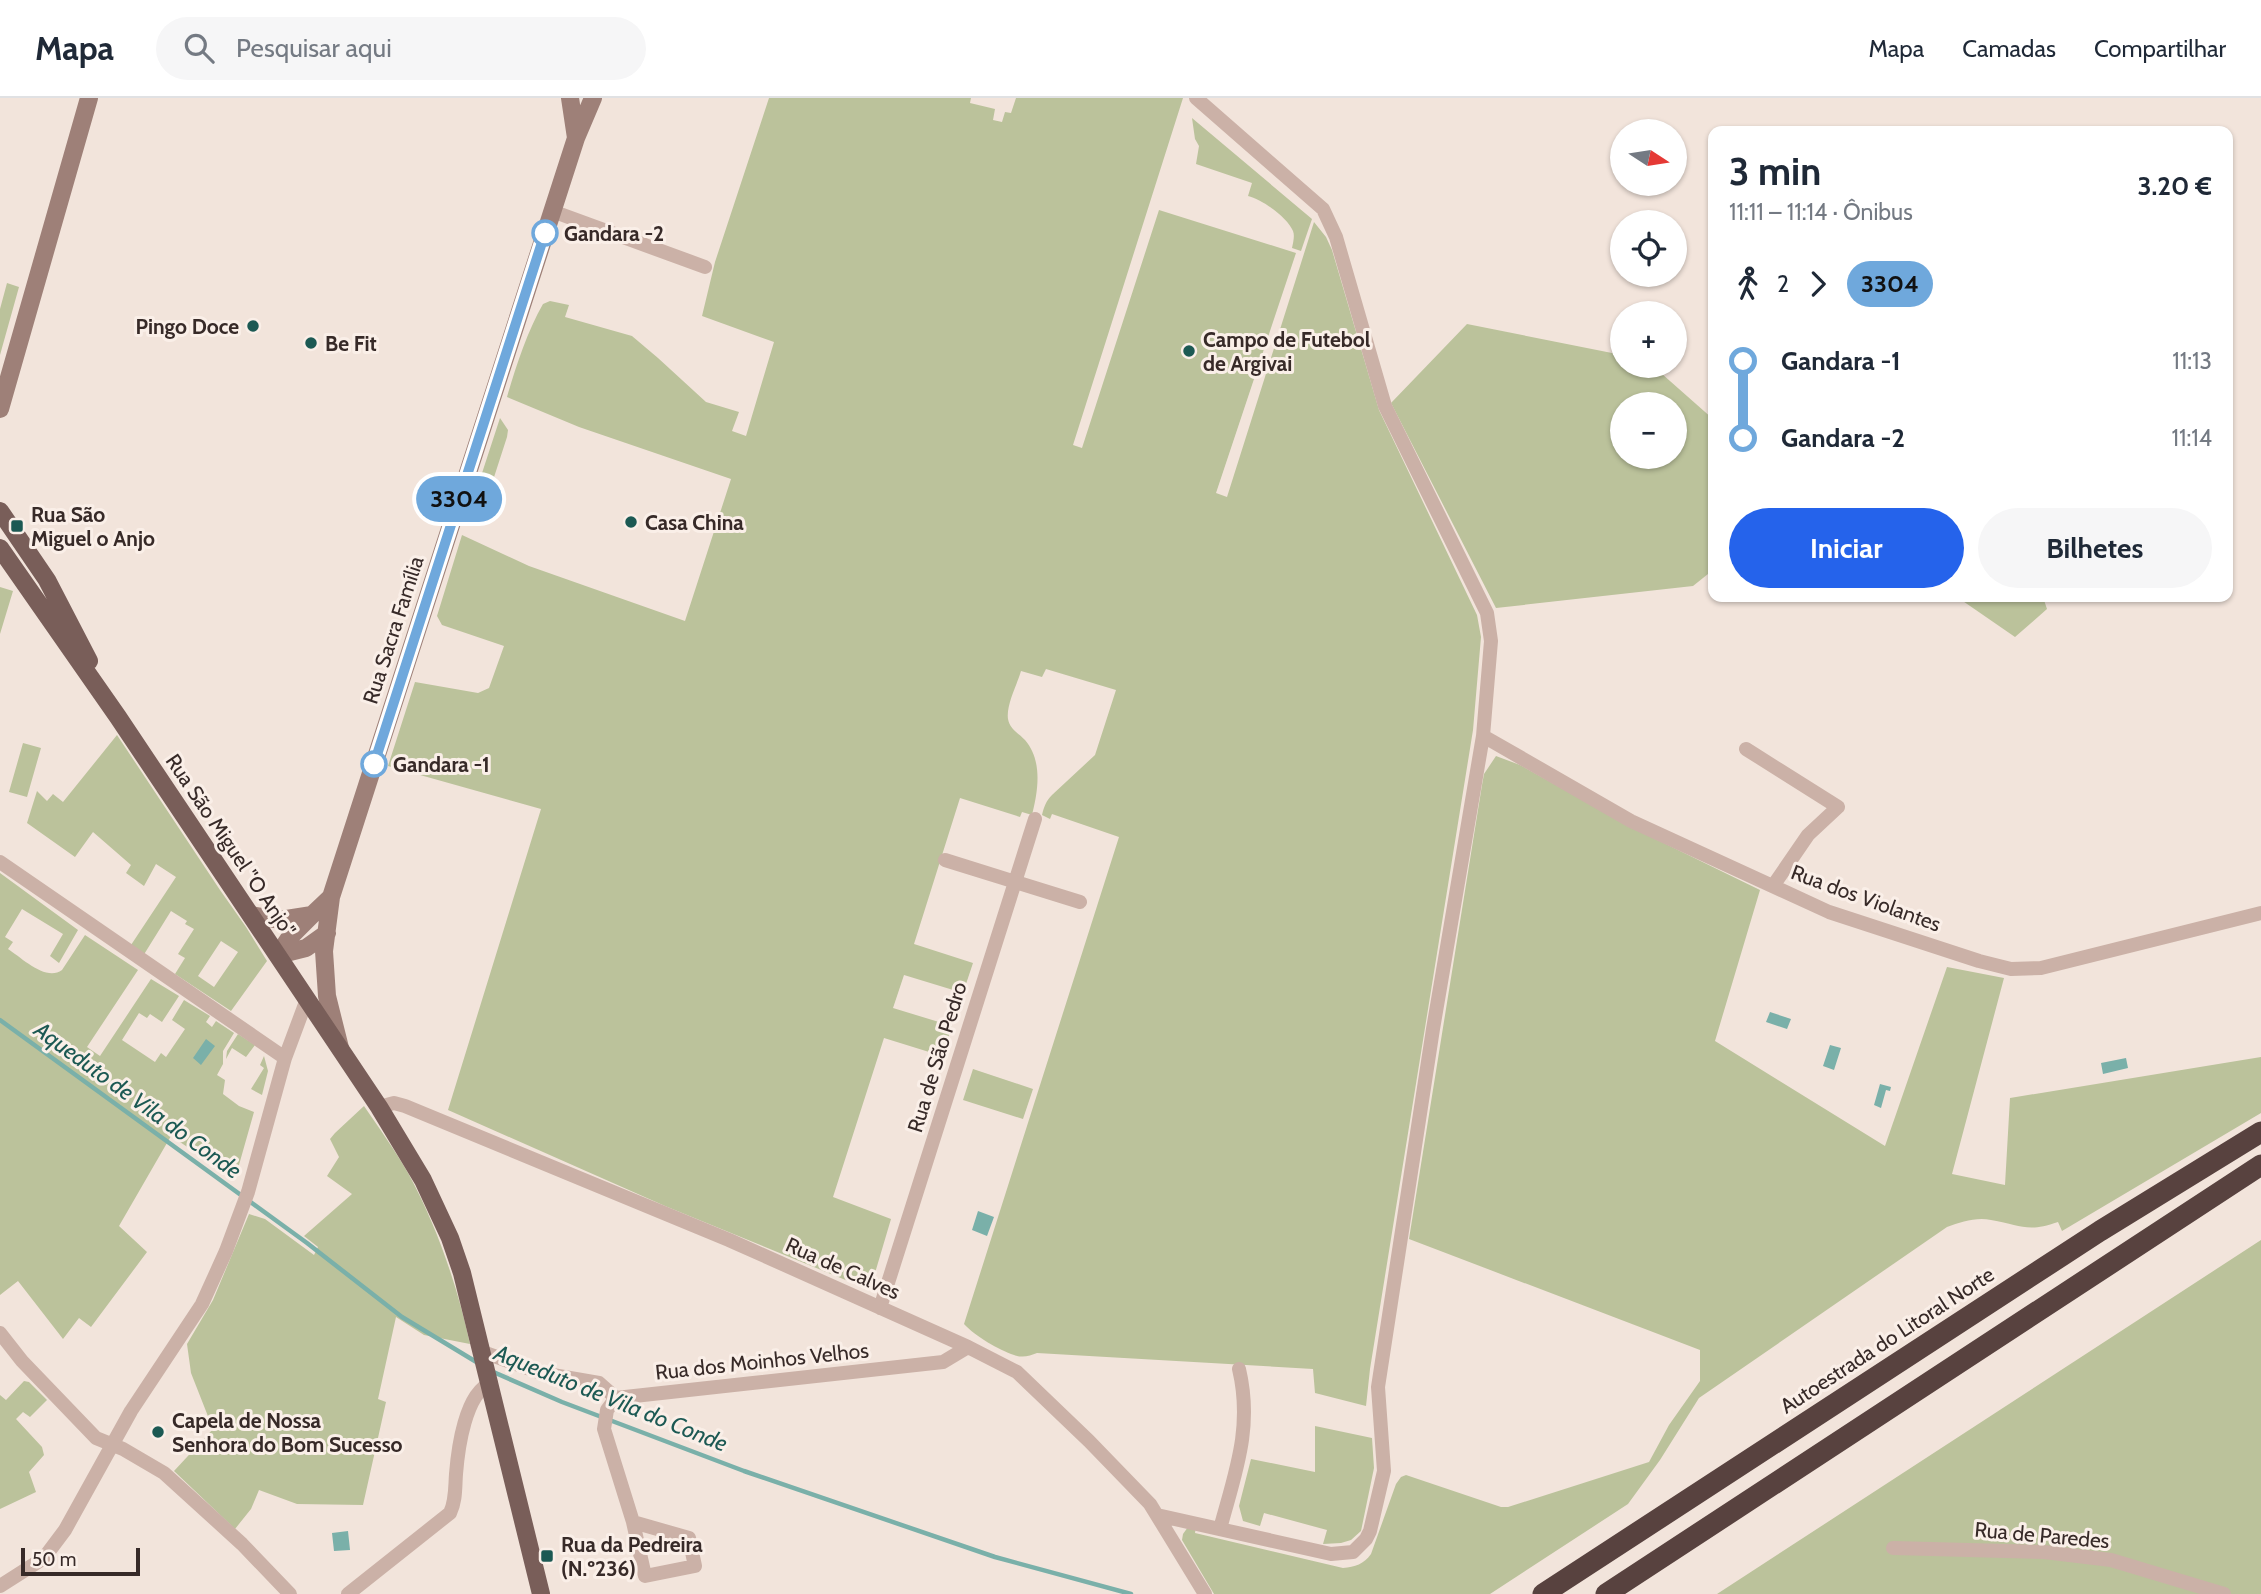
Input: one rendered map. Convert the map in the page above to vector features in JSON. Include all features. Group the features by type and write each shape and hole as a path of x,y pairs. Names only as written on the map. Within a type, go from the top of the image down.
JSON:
{"highway":[{"name":"Autoestrada do Litoral Norte","path":"1543,1594 2089,1238 2261,1132"},
{"path":"1606,1594 2261,1165"}],"main road":[{"name":"Rua São Miguel \"O Anjo\"","path":"0,511 47,580 118,717"},
{"name":"Rua São Miguel \"O Anjo\"","path":"0,548 118,717 278,955 424,1180 450,1238 462,1273 541,1594"}],"street":[{"path":"0,409 3,386 89,98"},
{"name":"Rua Sacra Família","path":"570,98 576,138"},
{"name":"Rua Sacra Família","path":"326,942 331,897 552,211 576,138 593,98"},
{"path":"1157,1515 1331,1553 1353,1552 1370,1531 1384,1471 1378,1387 1433,1029 1483,736 1491,641 1487,613 1385,406 1336,237 1322,209 1196,98"},
{"path":"552,211 705,267"},
{"name":"Rua dos Violantes","path":"1483,736 1631,821 1829,912 2011,969 2041,968 2261,913"},
{"path":"1746,749 1838,807 1808,835 1773,886"},
{"name":"Rua de São Pedro","path":"880,1308 1035,819"},
{"path":"945,860 1080,902"},
{"path":"0,862 285,1058"},
{"path":"278,955 290,937 331,897"},
{"path":"251,915 280,920 312,915"},
{"path":"278,955 326,942"},
{"path":"0,1586 44,1558 65,1530 131,1411 192,1321 215,1277 248,1192 285,1058 326,942"},
{"path":"326,942 327,996 340,1048"},
{"name":"Rua de Calves","path":"379,1107 394,1103 405,1106 729,1240 1017,1372 1150,1504 1205,1594"},
{"path":"0,1334 96,1438 113,1444 164,1473 242,1544 290,1594"},
{"name":"Rua dos Moinhos Velhos","path":"616,1398 943,1362 968,1348"},
{"path":"483,1352 541,1373 599,1383 616,1398 607,1410 604,1429 633,1522 645,1576 695,1566 689,1538 633,1522"},
{"path":"1220,1529 1245,1419 1239,1370"},
{"path":"348,1594 450,1513 454,1504 456,1471 468,1415 478,1391 491,1383"},
{"name":"Rua de Paredes","path":"1894,1548 2044,1552 2111,1560 2224,1594"}],"green space":[{"path":"769,98 971,98 970,103 995,109 993,120 1002,122 1005,112 1011,113 1016,98 1183,98 1073,445 1082,448 1159,210 1296,253 1216,493 1227,497 1314,222 1332,250 1379,410 1477,615 1481,637 1473,730 1366,1406 1315,1393 1313,1369 1037,1353 1020,1356 988,1342 964,1324 1119,837 1052,814 1050,819 1042,815 1050,797 1095,755 1116,690 1046,669 1042,677 1021,671 1010,701 1008,719 1035,757 1037,786 1032,815 1022,812 1020,817 960,798 914,944 973,963 963,993 904,975 893,1008 952,1026 942,1056 884,1038 833,1197 891,1219 875,1273 865,1281 848,1281 665,1206 448,1110 541,809 388,766 415,682 478,693 489,688 504,646 442,625 437,616 462,535 529,566 685,621 731,479 579,427 507,397 532,326 543,304 550,301 569,305 565,317 632,336 706,402 739,412 732,431 746,436 774,342 702,316 715,262"},
{"path":"1192,118 1312,219 1301,251 1292,248 1294,233 1286,220 1267,205 1248,196 1252,183 1196,164 1199,146 1195,139"},
{"path":"7,283 19,287 0,355 0,309"},
{"path":"1467,324 1610,353 1610,378 1667,378 1682,392 1610,392 1610,469 1687,469 1687,396 1708,415 1708,574 1693,586 1496,608 1391,403"},
{"path":"500,418 508,430 507,437 485,505 481,512 468,516"},
{"path":"0,587 13,591 0,634"},
{"path":"1964,602 2045,602 2047,609 2015,637"},
{"path":"117,735 267,961 231,1011 175,974 185,958 178,954 194,929 185,924 187,921 171,911 143,956 131,945 176,877 156,864 144,886 126,873 131,865 93,832 75,857 27,823 37,791 47,801 53,794 63,802","holes":["221,941 238,952 214,987 198,976"]},
{"path":"23,743 41,748 27,797 9,792"},
{"path":"1496,756 1520,765 1635,829 1760,890 1715,1041 1885,1146 1947,967 2004,978 1952,1174 2005,1185 2010,1098 2261,1057 2261,1113 2062,1231 2058,1222 2031,1228 1985,1219 1969,1220 1947,1227 1699,1398 1660,1460 1628,1504 1490,1594 1214,1594 1182,1540 1188,1527 1196,1527 1195,1533 1343,1568 1355,1566 1371,1554 1396,1484 1401,1477 1406,1475 1508,1507 1649,1462 1669,1425 1700,1381 1700,1350 1409,1239 1482,785 1484,774"},
{"path":"0,873 78,930 59,963 50,956 63,934 22,909 5,937 13,942 8,949 27,963 42,971 56,973 62,970 85,935 138,970 87,1047 100,1056 151,979 179,996 162,1022 150,1014 147,1018 139,1013 122,1040 155,1062 161,1053 166,1057 185,1029 172,1020 184,1000 210,1016 206,1022 212,1027 216,1021 234,1033 223,1051 223,1064 217,1075 225,1080 223,1094 239,1106 254,1112 235,1179 171,1136 119,1226 147,1252 91,1327 79,1318 63,1339 18,1281 0,1295"},
{"path":"238,1034 255,1045 246,1057 232,1048 226,1059 227,1051"},
{"path":"264,1056 268,1071 262,1095 251,1089 264,1068 260,1065"},
{"path":"973,1069 1033,1089 1023,1119 963,1100"},
{"path":"364,1106 403,1164 428,1214 452,1278 470,1344 424,1335 396,1317 378,1399 386,1402 363,1505 297,1504 259,1490 251,1509 235,1529 174,1471 213,1429 191,1373 187,1344 213,1300 249,1214 265,1219 314,1255 318,1247 304,1236 352,1194 327,1176 339,1157 330,1139"},
{"path":"2261,1240 2261,1594 1717,1594"},
{"path":"24,1381 29,1382 47,1400 30,1417 23,1412 16,1419 42,1447 44,1455 29,1472 36,1492 0,1509 0,1395 6,1400"},
{"path":"1315,1426 1372,1438 1374,1468 1361,1531 1351,1540 1341,1543 1323,1544 1327,1530 1264,1513 1260,1526 1243,1521 1239,1506 1251,1459 1315,1472"}],"water":[{"path":"1770,1012 1791,1019 1787,1029 1766,1022"},
{"path":"206,1039 215,1046 201,1065 193,1058"},
{"path":"1830,1045 1841,1048 1834,1070 1823,1066"},
{"path":"2126,1058 2128,1068 2103,1074 2101,1063"},
{"path":"1880,1084 1891,1087 1890,1091 1886,1090 1881,1108 1874,1105"},
{"path":"978,1211 994,1217 987,1236 972,1230"},
{"path":"348,1531 350,1550 334,1551 332,1533"}],"waterway":[{"name":"Aqueduto de Vila do Conde","path":"0,1020 307,1243 402,1317 478,1363"},
{"name":"Aqueduto de Vila do Conde","path":"491,1371 562,1402 744,1471 995,1557 1131,1594"}],"bus line":[{"name":"3304","path":"374,764 545,233"}],"place":[{"name":"Gandara -2","path":"545,233"},
{"name":"Pingo Doce","path":"253,326"},
{"name":"Be Fit","path":"311,343"},
{"name":"Campo de Futebol de Argivai","path":"1189,351"},
{"name":"Casa China","path":"631,522"},
{"name":"Rua São Miguel o Anjo","path":"17,526"},
{"name":"Gandara -1","path":"374,764"},
{"name":"Capela de Nossa Senhora do Bom Sucesso","path":"158,1432"},
{"name":"Rua da Pedreira (N.º236)","path":"547,1556"}]}
